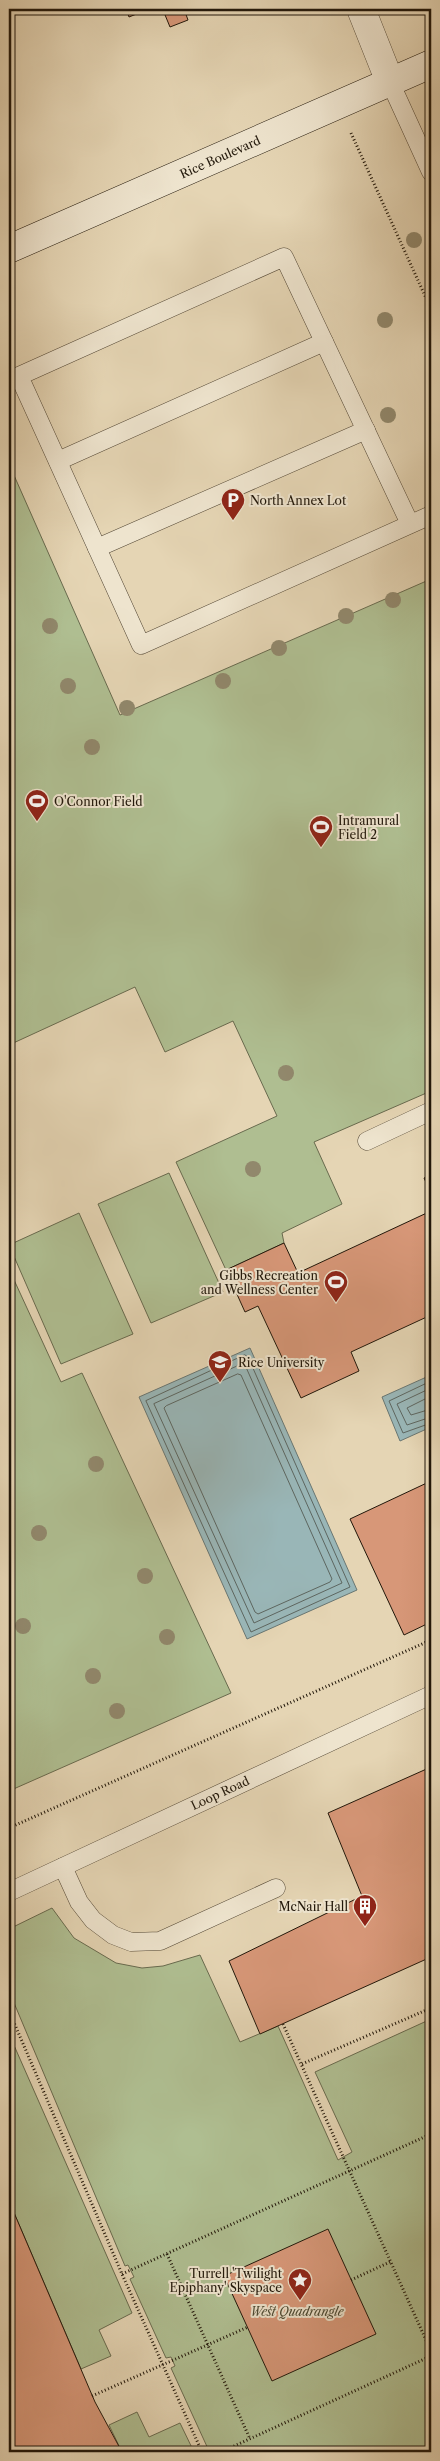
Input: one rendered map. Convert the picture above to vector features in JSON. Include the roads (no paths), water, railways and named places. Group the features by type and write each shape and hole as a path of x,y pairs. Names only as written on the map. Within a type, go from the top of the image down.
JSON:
{"main road":[{"path":"361,9 390,82"},
{"name":"Rice Boulevard","path":"9,249 431,64"}],"lane":[{"path":"390,82 431,172"},
{"path":"410,524 284,257 19,376 141,645 431,515"},
{"path":"58,461 324,342"},
{"path":"97,548 366,430"},
{"path":"367,1141 431,1111"},
{"name":"Loop Road","path":"9,1892 431,1695"},
{"path":"63,1867 78,1902 93,1920 113,1935 131,1942 160,1941 276,1888"}],"water":[{"path":"250,1348 357,1590 247,1639 139,1397"},
{"path":"431,1375 431,1427 400,1441 382,1397"}],"place":[{"name":"North Annex Lot","path":"233,521"},
{"name":"O'Connor Field","path":"37,822"},
{"name":"Intramural Field 2","path":"321,848"},
{"name":"Gibbs Recreation and Wellness Center","path":"336,1303"},
{"name":"Rice University","path":"220,1383"},
{"name":"McNair Hall","path":"365,1927"},
{"name":"Turrell 'Twilight Epiphany' Skyspace","path":"300,2301"}],"park label":[{"name":"West Quadrangle","path":"297,2311"}]}
